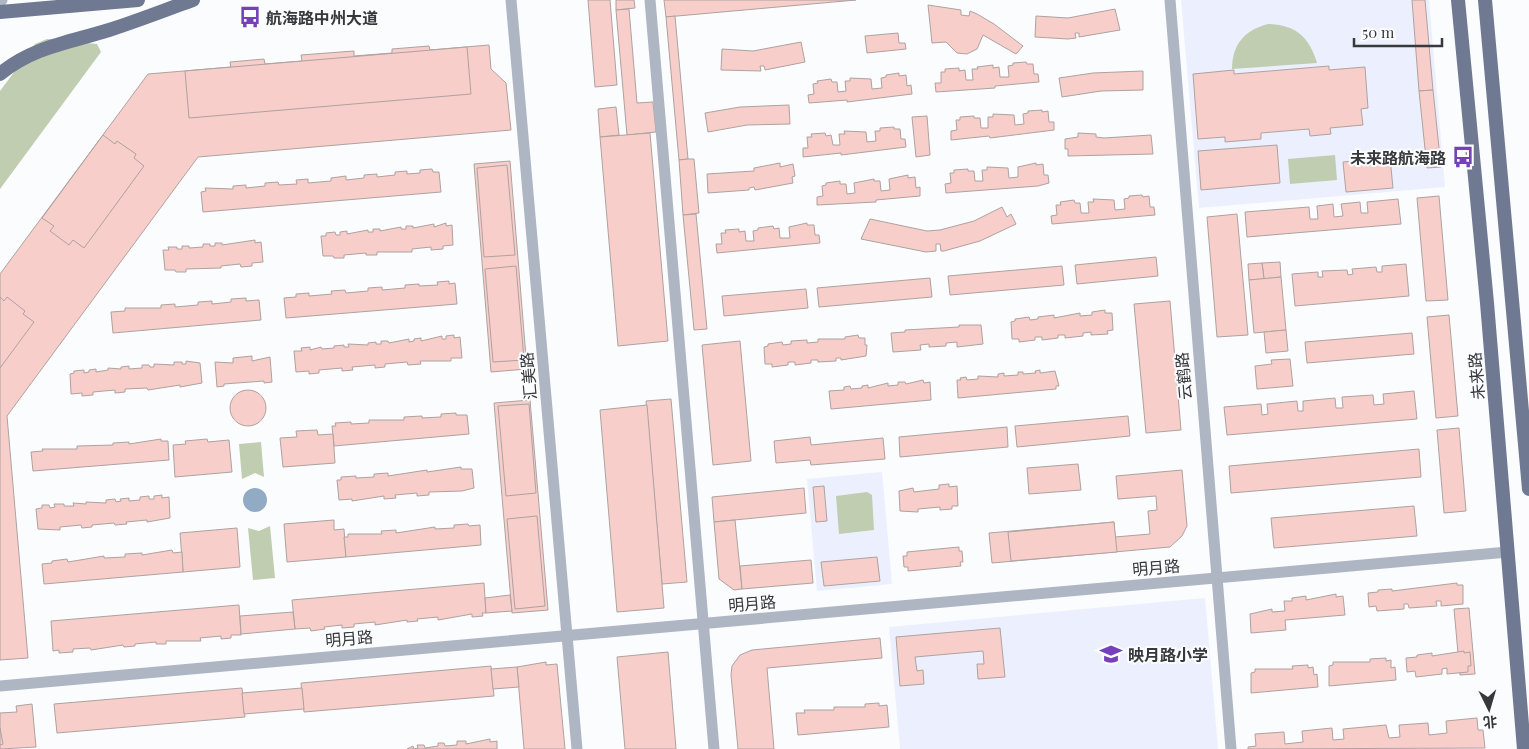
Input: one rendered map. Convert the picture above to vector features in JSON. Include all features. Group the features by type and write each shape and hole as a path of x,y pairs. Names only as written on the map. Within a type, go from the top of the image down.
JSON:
{"main road":[{"path":"0,12 138,0"},
{"path":"0,74 32,53 60,43 109,30 192,0"},
{"name":"未来路","path":"1458,0 1487,295 1524,749"},
{"path":"1485,0 1529,489"}],"street":[{"name":"汇美路","path":"510,0 577,749"},
{"path":"650,0 714,749"},
{"name":"云鹤路","path":"1170,0 1231,749"},
{"name":"明月路","path":"0,686 1508,552"}],"shaded area":[{"path":"1181,0 1429,0 1445,187 1199,208"},
{"path":"882,472 892,584 817,591 807,479"},
{"name":"映月路小学","path":"1205,598 1218,749 900,749 889,627"}],"green space":[{"path":"1268,24 1286,27 1300,34 1310,46 1317,63 1232,69 1234,52 1241,39 1253,30"},
{"path":"47,39 97,44 101,52 0,189 0,91 35,44"},
{"path":"1335,155 1337,180 1290,184 1288,159"},
{"path":"261,442 264,477 255,473 242,479 239,444"},
{"path":"867,492 872,495 874,530 839,534 836,496"},
{"path":"270,526 275,578 253,580 248,528 259,531"}],"water":[{"path":"255,488 263,492 267,500 263,508 255,512 247,508 243,500 247,492"}],"building":[{"path":"588,0 610,0 617,85 595,87"},
{"path":"616,0 634,0 635,8 616,10"},
{"path":"664,0 856,0 666,17"},
{"path":"1412,0 1425,0 1433,90 1419,91"},
{"path":"928,5 961,10 961,15 969,16 970,11 977,14 1023,46 1016,54 983,35 977,49 967,54 957,53 946,42 932,43"},
{"path":"629,9 637,103 653,102 656,132 627,135 616,10"},
{"path":"1115,9 1120,30 1079,37 1079,33 1075,33 1076,38 1068,39 1035,37 1036,16 1068,18"},
{"path":"675,16 688,159 679,160 666,17"},
{"path":"898,33 899,43 905,43 906,49 867,53 865,36"},
{"path":"801,42 805,62 765,70 764,66 760,66 761,71 721,70 722,49 753,51"},
{"path":"489,45 491,69 506,83 511,130 198,157 7,416 28,658 0,660 0,274 148,74 231,67 230,62 264,59 265,64 302,61 301,55 354,51 354,56 392,53 392,49 429,46 430,50"},
{"path":"467,47 471,94 189,118 185,71"},
{"path":"1026,62 1027,64 1033,64 1034,74 1038,74 1039,82 995,86 995,88 936,92 935,83 941,83 941,72 945,72 945,69 959,68 959,71 965,70 966,80 973,80 972,69 993,65 993,68 999,67 1000,77 1009,77 1008,66 1013,65 1013,63"},
{"path":"1329,66 1329,70 1365,67 1368,108 1361,109 1363,125 1330,128 1331,134 1310,136 1309,129 1261,133 1261,139 1225,142 1225,137 1198,139 1193,74 1234,70 1234,74"},
{"path":"1143,71 1143,90 1101,91 1062,97 1059,78 1093,73"},
{"path":"899,73 899,76 906,75 907,86 911,85 912,94 847,102 847,100 809,103 808,95 814,94 813,84 818,83 817,81 831,79 832,82 837,82 838,92 846,91 845,81 850,81 850,78 871,79 872,89 882,88 881,78 886,77 886,75"},
{"path":"1433,90 1441,167 1427,168 1419,91"},
{"path":"789,105 790,124 747,125 708,132 705,113 740,107"},
{"path":"616,107 619,135 600,137 598,109"},
{"path":"1042,110 1042,112 1048,111 1049,122 1054,122 1054,130 990,138 989,136 951,140 951,131 957,130 956,120 960,120 960,117 974,116 974,118 980,118 981,128 988,128 988,117 993,117 993,114 1014,115 1015,125 1024,124 1023,114 1028,113 1028,111"},
{"path":"927,116 930,155 916,157 912,117"},
{"path":"894,127 894,129 900,129 901,139 905,139 906,147 841,155 841,153 803,157 803,148 808,148 807,137 812,137 811,134 825,133 826,136 831,135 833,145 840,145 839,134 845,134 844,131 866,132 867,142 876,141 875,131 880,131 880,128"},
{"path":"650,133 668,341 618,346 600,137"},
{"path":"1078,133 1096,134 1096,137 1104,138 1151,135 1153,154 1068,156 1068,149 1065,149 1065,139 1078,137"},
{"path":"103,135 115,144 117,141 136,154 134,158 144,166 84,248 73,240 69,245 50,231 54,226 42,218"},
{"path":"1277,145 1280,183 1201,190 1198,151"},
{"path":"1390,158 1393,188 1346,192 1343,162"},
{"path":"694,159 699,213 683,215 679,160"},
{"path":"510,161 527,369 491,372 474,164"},
{"path":"780,163 780,167 793,164 795,176 792,177 793,183 755,190 754,187 749,188 749,190 708,193 707,174 754,171 754,168"},
{"path":"1036,163 1036,165 1043,164 1044,175 1048,175 1049,183 1038,186 946,193 945,184 951,183 950,173 954,173 954,170 968,169 968,171 974,171 975,181 983,181 982,170 987,170 987,167 1008,168 1009,178 1018,177 1018,167"},
{"path":"507,165 515,255 484,257 477,168"},
{"path":"432,169 433,172 439,172 441,192 203,212 201,192 206,191 205,188 233,189 233,186 246,185 246,188 265,186 265,183 278,182 279,185 297,184 296,180 308,179 308,183 331,181 331,178 346,176 346,180 364,178 364,175 377,174 377,177 395,175 395,172 407,171 407,174 420,173 420,170"},
{"path":"908,175 908,178 915,177 916,188 920,187 920,196 876,200 876,202 817,205 817,197 823,196 822,186 826,185 826,183 840,181 840,184 846,184 847,194 855,193 854,183 874,179 874,181 880,181 881,191 890,190 889,179"},
{"path":"1142,195 1143,197 1149,196 1150,207 1154,207 1155,215 1052,224 1051,216 1057,215 1056,205 1061,205 1060,202 1074,200 1075,203 1080,203 1081,213 1089,213 1088,202 1094,202 1093,199 1114,200 1115,210 1125,209 1124,199 1129,198 1129,196"},
{"path":"1439,196 1448,300 1426,301 1417,198"},
{"path":"1398,199 1401,224 1247,237 1245,212 1309,207 1310,219 1318,219 1317,206 1333,204 1334,217 1343,216 1341,204 1360,202 1361,213 1368,213 1367,202"},
{"path":"1002,207 1007,217 1011,214 1016,224 980,241 944,251 941,251 940,244 936,244 936,251 926,252 861,239 870,219 927,231 940,230 974,221"},
{"path":"696,214 707,329 694,330 683,215"},
{"path":"1237,214 1248,335 1217,337 1207,217"},
{"path":"446,223 446,226 452,225 453,245 443,246 443,249 431,250 431,247 412,249 412,252 377,252 377,255 366,255 366,253 344,255 344,258 323,256 321,236 326,236 326,233 335,232 336,235 340,235 340,232 347,231 347,234 368,230 368,232 373,232 373,229 380,229 380,231 401,227 401,229 406,229 406,226 413,226 413,228 434,224 434,227"},
{"path":"807,223 807,225 814,225 815,235 819,235 820,243 717,253 716,244 722,244 721,233 726,233 725,230 739,229 739,232 745,231 746,241 754,241 753,231 758,230 758,228 773,226 774,229 779,228 780,238 790,238 789,227"},
{"path":"255,240 255,243 261,242 263,262 252,263 252,266 241,267 240,264 221,266 221,268 186,269 186,272 165,270 163,250 169,250 168,247 182,249 182,246 189,246 189,248 203,247 203,244 215,246 215,243 222,243 222,245"},
{"path":"1156,257 1158,276 1077,284 1075,265"},
{"path":"1280,262 1281,277 1264,279 1262,263"},
{"path":"1262,263 1264,279 1249,280 1248,264"},
{"path":"1406,264 1409,296 1295,306 1292,274 1318,272 1318,277 1323,277 1322,271 1347,270 1348,275 1353,274 1352,269 1376,267 1377,272 1382,272 1382,266"},
{"path":"516,266 524,360 493,362 485,269"},
{"path":"1062,266 1064,285 950,295 948,276"},
{"path":"1281,277 1286,330 1254,333 1249,280"},
{"path":"930,278 932,297 819,307 817,288"},
{"path":"449,281 449,284 455,283 457,304 286,318 284,298 296,297 296,294 309,293 309,296 332,294 331,291 345,290 346,293 368,291 368,288 382,287 382,290 405,288 405,285 438,285 437,282"},
{"path":"806,289 808,308 724,316 722,296"},
{"path":"0,297 4,301 7,297 25,311 23,314 34,322 0,368"},
{"path":"246,298 246,301 259,300 261,320 113,333 111,312 125,311 125,308 161,308 161,305 175,304 175,307 198,305 198,302 212,301 212,304 231,302 231,299"},
{"path":"1170,301 1181,430 1146,433 1134,304"},
{"path":"1105,310 1105,313 1112,313 1113,330 1107,331 1108,334 1091,335 1091,332 1083,333 1083,336 1065,338 1065,335 1058,335 1058,338 1042,340 1042,337 1035,337 1035,340 1019,342 1019,339 1012,339 1011,322 1015,321 1015,319 1029,317 1030,320 1054,315 1054,318 1080,313 1080,316 1092,315 1092,312"},
{"path":"1449,315 1458,416 1436,418 1427,317"},
{"path":"959,325 981,325 983,344 957,347 957,342 946,343 946,346 929,347 929,344 920,345 921,350 893,352 891,333 905,332 905,330 959,327"},
{"path":"1286,330 1288,351 1266,353 1264,332"},
{"path":"1412,333 1414,354 1307,363 1305,342"},
{"path":"454,335 454,338 460,337 462,358 451,358 451,361 420,361 421,364 408,365 407,362 385,364 385,367 375,368 375,365 352,367 353,370 342,371 342,368 319,370 319,373 309,374 309,371 296,372 294,351 302,351 301,348 310,347 310,350 321,347 322,349 334,348 334,346 344,345 344,347 349,347 348,344 368,345 368,343 376,342 376,344 381,344 381,341 388,341 389,343 409,339 409,342 421,338 421,341 442,336 442,339 446,339 446,336"},
{"path":"858,335 859,338 865,338 865,345 867,345 866,356 841,360 841,358 836,358 836,361 818,362 818,360 811,360 811,363 795,365 795,362 788,362 788,365 772,367 772,364 765,364 764,347 768,346 768,344 782,342 783,345 791,344 791,341 807,340 807,343 818,342 818,339 845,339 845,337"},
{"path":"740,341 751,461 713,465 702,345"},
{"path":"252,356 252,361 270,357 272,382 224,384 224,386 217,387 215,362 233,363 233,358"},
{"path":"1290,359 1293,386 1257,389 1255,366 1272,364 1271,360"},
{"path":"186,361 200,363 202,383 148,390 147,388 125,389 125,392 115,393 115,390 93,392 93,395 82,396 82,393 71,394 70,374 74,373 74,371 84,370 84,373 96,369 96,372 108,370 108,368 121,369 121,367 129,366 129,369 142,368 142,365 154,367 154,364 174,365 174,362 186,364"},
{"path":"1040,370 1040,373 1055,371 1059,386 1056,386 1056,389 958,398 957,380 961,380 960,378 966,377 967,380 978,379 978,376 998,377 998,374 1004,373 1004,376 1018,375 1018,372 1023,372 1023,374 1036,373 1035,371"},
{"path":"923,380 924,383 930,382 931,400 831,409 829,391 844,390 844,387 850,386 851,389 862,388 862,386 868,385 868,388 888,383 888,386 898,385 898,382 905,382 906,384"},
{"path":"248,390 255,391 261,395 265,401 265,415 261,421 255,425 248,426 241,425 235,421 231,415 230,408 231,401 235,395 241,391"},
{"path":"1414,391 1417,419 1227,435 1224,407 1261,404 1262,415 1268,414 1267,404 1297,401 1298,411 1303,411 1303,401 1335,398 1336,408 1343,408 1342,397 1373,395 1374,405 1384,404 1383,394"},
{"path":"671,399 687,582 662,584 646,401"},
{"path":"530,400 548,610 512,613 494,403"},
{"path":"529,404 536,493 506,496 498,406"},
{"path":"647,405 664,608 617,612 600,410"},
{"path":"456,413 456,415 467,415 469,434 334,446 332,426 336,426 335,423 369,423 369,420 404,420 404,417 441,417 441,414"},
{"path":"1128,416 1130,436 1017,447 1015,426"},
{"path":"1007,427 1008,447 900,457 899,437"},
{"path":"1459,428 1466,511 1444,513 1437,430"},
{"path":"317,430 318,435 333,434 335,463 283,467 280,438 297,437 296,431"},
{"path":"810,437 811,445 883,438 885,459 811,465 810,460 776,463 774,441"},
{"path":"161,439 161,441 168,441 169,460 33,471 31,452 43,451 42,449 77,449 77,446 113,445 113,443 129,442 129,444"},
{"path":"207,439 208,442 229,440 232,472 175,477 173,445 186,444 185,441"},
{"path":"1419,449 1421,477 1231,493 1229,466"},
{"path":"1078,464 1081,490 1029,494 1027,468"},
{"path":"461,467 461,469 472,469 474,488 462,491 429,492 429,495 417,496 417,493 395,495 396,498 384,499 384,496 352,501 352,499 339,500 337,480 341,480 341,477 374,477 374,474 388,473 388,476"},
{"path":"1182,470 1187,526 1182,536 1170,547 992,563 989,533 1114,522 1115,537 1150,534 1148,511 1157,510 1156,496 1118,499 1116,476"},
{"path":"949,484 949,487 957,486 958,506 952,506 952,509 940,510 940,507 918,509 918,512 900,511 899,491 913,488 914,492 939,489 939,485"},
{"path":"824,486 827,521 816,522 813,487"},
{"path":"804,488 806,513 714,522 712,497"},
{"path":"162,495 162,498 169,497 170,518 147,522 147,520 126,522 127,524 92,525 92,527 82,528 81,525 60,527 60,530 38,529 36,509 42,508 42,505 49,505 50,508 55,507 54,504 74,506 73,503 106,503 106,500 115,499 116,502 121,501 120,499 129,498 129,501 140,500 140,497 149,496 149,499 154,499 154,496"},
{"path":"1414,506 1417,536 1274,548 1271,518"},
{"path":"537,516 545,606 515,609 507,519"},
{"path":"334,520 334,530 344,529 346,557 287,562 284,524"},
{"path":"735,520 742,589 734,590 719,579 714,522"},
{"path":"1114,522 1117,552 1011,561 1008,532"},
{"path":"468,524 469,526 480,525 481,545 346,557 344,537 348,537 348,534 382,534 381,531 396,530 396,533 435,527 435,529 454,528 454,525"},
{"path":"237,528 240,567 183,572 180,533"},
{"path":"959,547 959,551 962,551 963,562 960,562 961,566 908,571 908,567 904,567 903,556 907,556 907,552"},
{"path":"172,550 173,553 182,552 183,572 44,584 42,564 52,563 52,561 67,559 68,562 104,556 104,558 125,557 125,554 142,553 142,555"},
{"path":"877,557 880,581 824,586 821,562"},
{"path":"811,560 813,583 742,589 740,566"},
{"path":"484,583 486,613 482,613 483,616 472,617 472,614 438,620 438,617 375,625 375,622 354,624 354,627 342,628 342,625 324,627 325,629 311,631 310,628 295,629 292,600"},
{"path":"1457,583 1457,585 1463,585 1463,604 1441,606 1441,601 1436,601 1437,606 1409,608 1408,604 1404,604 1404,609 1377,611 1376,606 1369,607 1368,593 1378,592 1378,590 1392,589 1392,591"},
{"path":"1336,594 1336,597 1343,596 1345,615 1285,620 1286,630 1251,633 1250,614 1272,609 1272,612 1285,611 1284,601 1292,601 1292,598 1306,596 1306,600"},
{"path":"510,595 512,611 486,613 485,598"},
{"path":"239,605 241,635 231,635 231,638 221,639 221,636 200,638 201,641 166,641 166,644 156,644 156,642 91,650 90,648 73,649 73,652 59,653 59,650 53,651 51,621"},
{"path":"1469,608 1475,674 1460,675 1454,609"},
{"path":"293,612 295,629 241,634 240,616"},
{"path":"1000,628 1005,677 978,679 977,664 984,664 983,651 915,657 917,671 923,670 924,684 900,686 896,637"},
{"path":"880,638 882,658 767,668 774,749 738,749 731,675 732,666 740,655 752,650"},
{"path":"1464,651 1464,653 1470,652 1471,666 1468,666 1468,672 1447,674 1447,668 1442,669 1442,674 1416,677 1415,671 1407,672 1406,658 1432,653 1432,656"},
{"path":"668,652 676,749 625,749 617,657"},
{"path":"1386,658 1386,661 1391,660 1391,668 1395,667 1396,680 1329,686 1329,666 1333,665 1333,662 1370,662 1370,659"},
{"path":"546,662 546,665 557,664 565,749 524,749 517,667"},
{"path":"1308,665 1308,668 1313,667 1314,675 1317,674 1318,687 1251,693 1251,673 1255,672 1255,669 1293,669 1292,666"},
{"path":"491,666 494,696 304,712 301,683"},
{"path":"517,667 519,687 493,689 491,669"},
{"path":"242,688 245,717 57,733 54,704"},
{"path":"302,688 304,709 244,714 242,693"},
{"path":"879,703 879,706 887,705 889,727 798,735 796,713 805,713 804,710 834,710 834,707 865,707 865,704"},
{"path":"32,704 36,747 0,749 0,713 17,712 16,706"},
{"path":"1477,718 1478,730 1483,730 1485,748 1248,749 1248,747 1256,746 1255,734 1284,732 1285,744 1303,742 1302,731 1332,728 1333,740 1344,739 1343,729 1386,725 1389,738 1400,737 1399,725 1428,723 1429,735 1447,733 1446,721"},
{"path":"0,728 3,744 0,745"},
{"path":"490,739 490,742 497,741 497,749 414,749 418,748 417,745 424,745 425,748 438,746 438,743 444,743 445,746 457,745 457,741 466,741 466,744"}],"place":[{"name":"航海路中州大道","path":"250,17"},
{"name":"未来路航海路","path":"1463,157"},
{"name":"映月路小学","path":"1111,654"}]}
